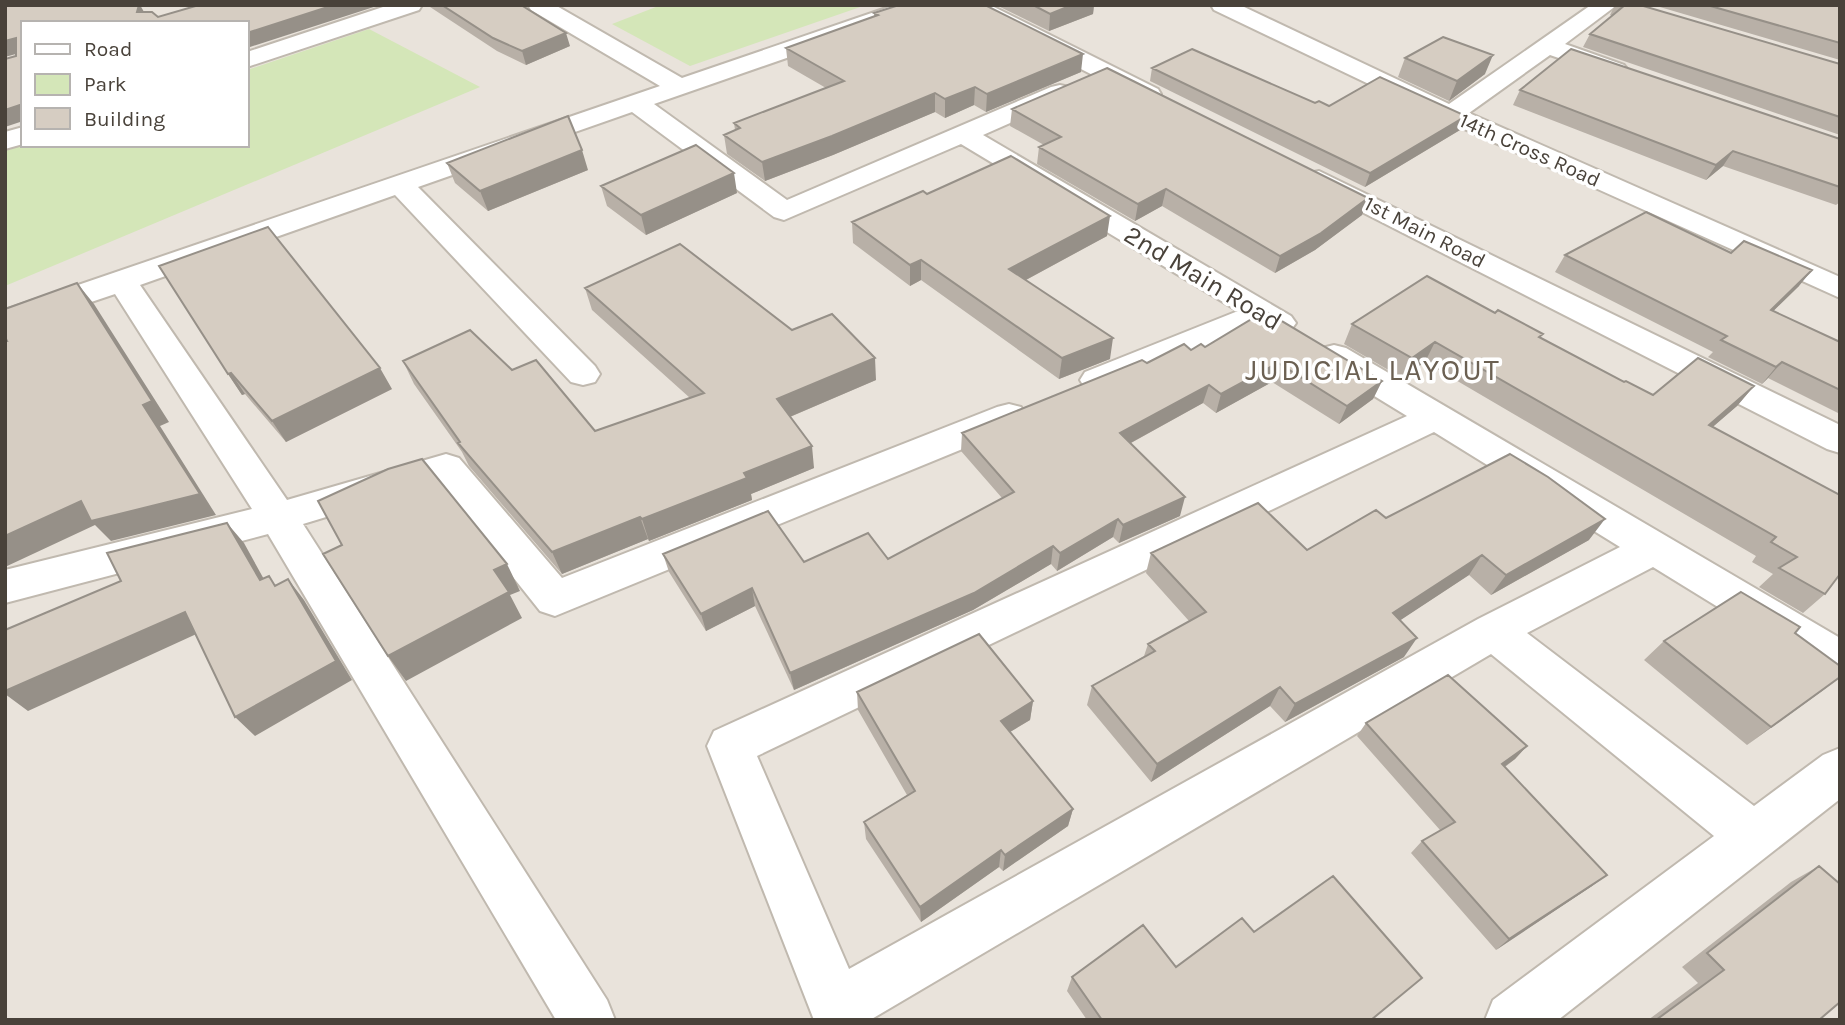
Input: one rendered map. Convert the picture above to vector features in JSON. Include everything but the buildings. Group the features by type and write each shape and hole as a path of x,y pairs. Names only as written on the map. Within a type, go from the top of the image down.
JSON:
{"street":[{"path":"248,60 411,5"},
{"path":"540,5 680,87"},
{"path":"5,321 917,5"},
{"path":"973,5 1168,103"},
{"path":"1451,114 1606,5"},
{"name":"14th Cross Road","path":"1232,7 1451,114 1840,289"},
{"path":"1547,47 1636,77"},
{"path":"636,103 783,211 1106,72"},
{"name":"2nd Main Road","path":"963,134 1840,660"},
{"name":"1st Main Road","path":"1293,166 1840,440"},
{"path":"400,185 583,374"},
{"path":"122,281 278,517 587,1020"},
{"path":"5,587 278,517 446,467 555,599 1263,313"},
{"path":"1435,417 730,746 840,1013 1493,631 1654,548"},
{"path":"1493,631 1754,836"},
{"path":"1513,1020 1840,770"}],"shaded area":[{"path":"5,5 1840,5 1840,1020 5,1020"}],"green space":[{"path":"661,5 866,5 690,66 612,24"},
{"path":"369,29 480,87 5,286 5,151 21,146 248,147 248,70"}],"district":[{"name":"JUDICIAL LAYOUT","path":"1373,370"}]}
